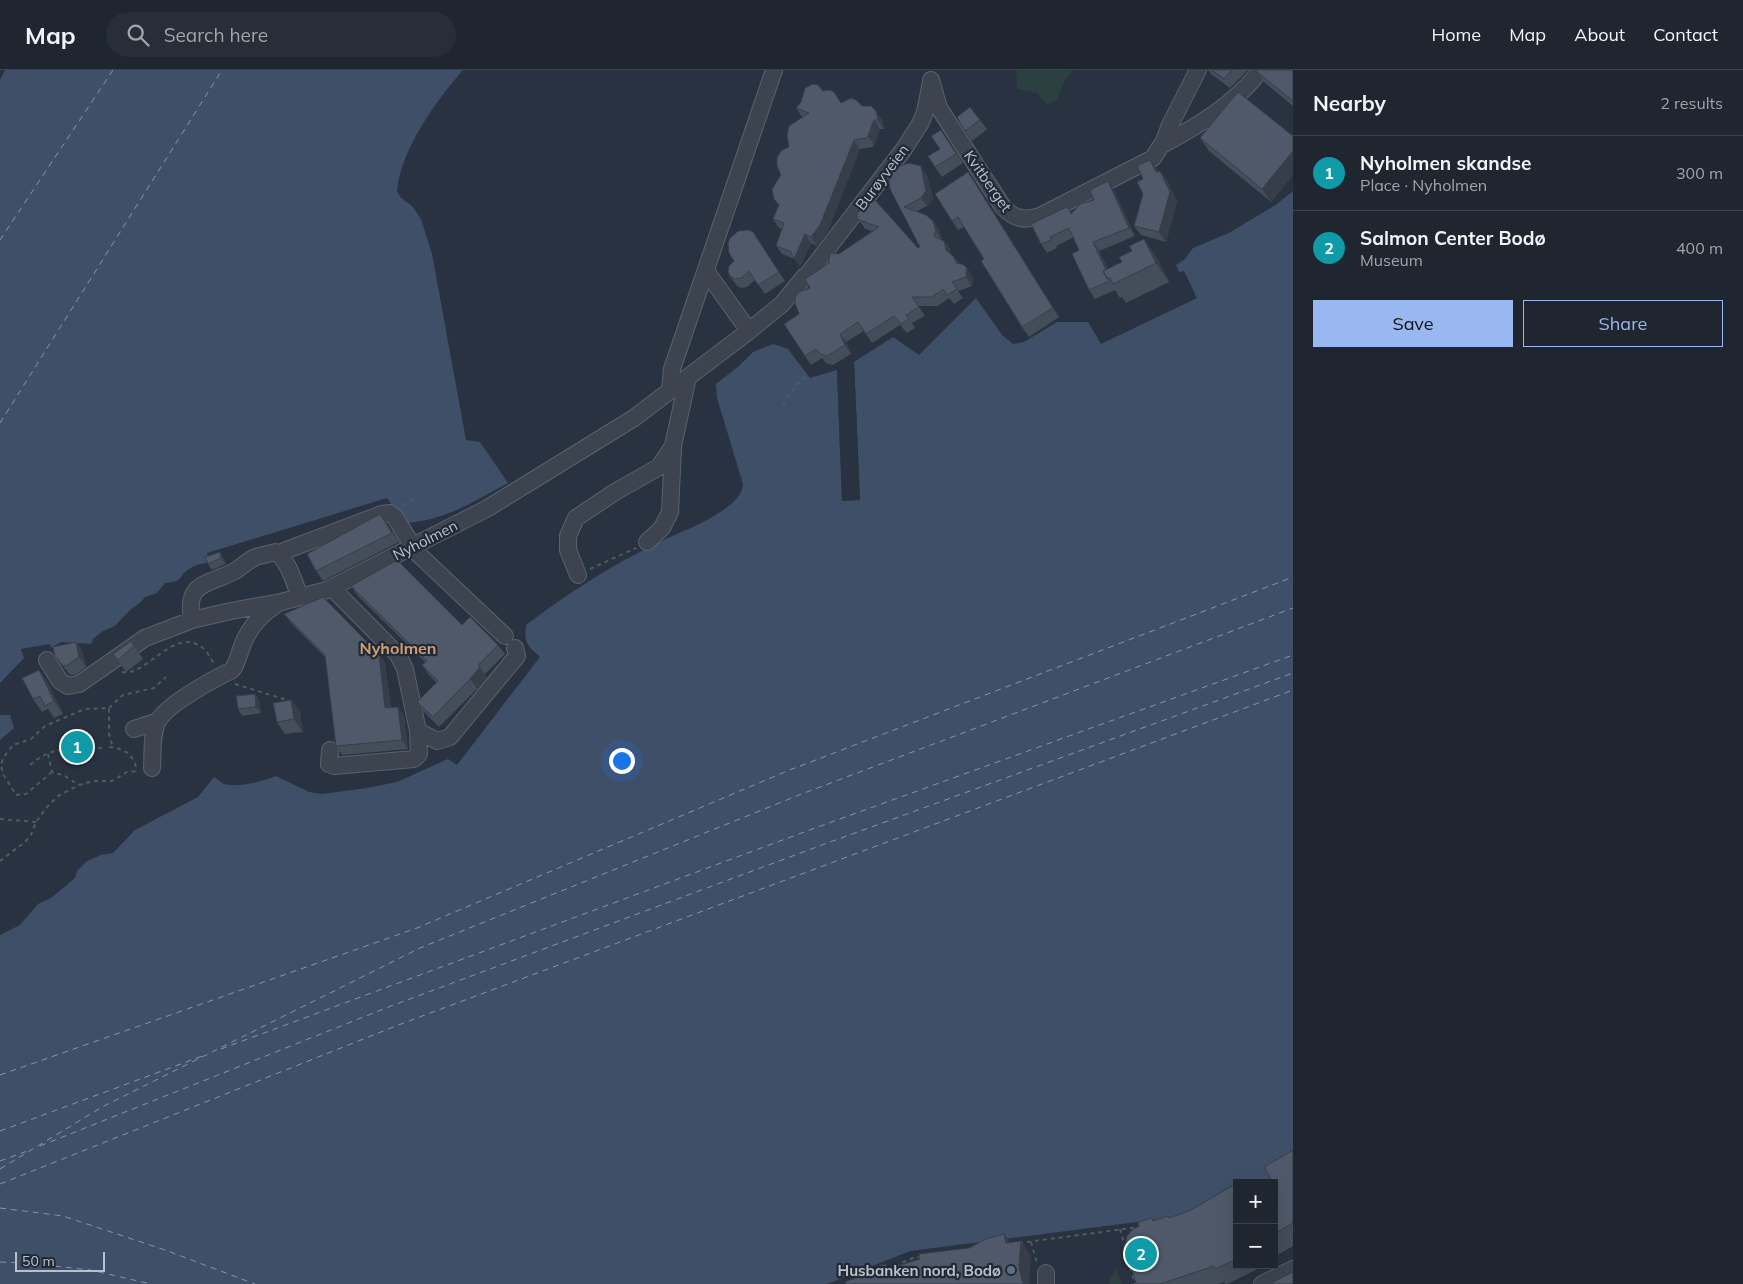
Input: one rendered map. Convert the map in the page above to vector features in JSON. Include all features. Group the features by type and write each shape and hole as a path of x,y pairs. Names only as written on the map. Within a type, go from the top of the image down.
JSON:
{"street":[{"path":"670,391 672,369 774,70"},
{"name":"Kvitberget","path":"932,75 939,108 1002,207 1010,215 1030,219 1040,216 1153,158 1162,146 1170,125 1198,70"},
{"path":"1162,146 1230,102 1252,82 1261,70"},
{"name":"Burøyveien","path":"721,353 782,304 807,275 904,149 920,124 925,112 932,75"},
{"path":"706,271 749,331"},
{"name":"Nyholmen","path":"47,660 60,681 68,686 79,684 102,669 130,646 145,638 192,620 281,602 332,588 488,508 634,418 721,353"},
{"path":"647,542 662,528 670,512 673,446 688,377"},
{"path":"578,575 568,550 568,536 576,518 615,492 660,467 673,446"},
{"path":"280,555 284,551 382,514 390,513 395,517 412,547 510,642 517,656 450,737 437,741 418,731"},
{"path":"192,620 191,600 196,590 204,583 234,571 256,557 275,552 280,555 287,566 300,597"},
{"path":"330,750 329,764 334,766 414,759 419,754 418,731 405,670 398,655 332,588"},
{"path":"144,769 155,729 163,714 181,699 232,670 236,666 246,637 259,618 281,602"},
{"path":"134,729 158,721"},
{"path":"1262,1284 1293,1269"}],"path":[{"path":"784,405 798,383 808,374"},
{"path":"403,505 415,499"},
{"path":"578,575 647,542"},
{"path":"102,669 128,674 152,660 161,652 177,644 190,642 203,648 222,675 230,682 289,700 292,703"},
{"path":"52,772 26,794 16,795 4,774 1,764 13,745 31,739 45,726 85,709 109,708 123,695 154,688 166,677"},
{"path":"109,708 108,734 113,748"},
{"path":"109,747 125,750 130,754 135,764 144,769"},
{"path":"30,765 58,749 102,748"},
{"path":"48,754 52,772"},
{"path":"0,861 25,842 46,808 58,796 79,785 112,781 127,772 144,769"},
{"path":"52,772 65,776 79,785"},
{"path":"0,819 36,822"},
{"path":"1015,1244 1139,1227"},
{"path":"1120,1229 1135,1284"},
{"path":"1031,1242 1036,1260 1046,1278"},
{"path":"888,1269 913,1258 922,1257"}],"green space":[{"path":"1016,70 1073,70 1064,82 1057,99 1047,105 1037,93 1017,89"},
{"path":"1116,1269 1122,1284 1109,1284 1110,1279"}],"water":[{"path":"5,70 463,70 421,126 405,159 397,191 401,198 412,206 421,219 432,254 466,440 480,442 508,483 458,509 432,519 404,523 387,498 207,553 209,562 191,568 176,581 165,583 157,593 145,597 115,626 103,631 93,639 91,644 61,642 51,648 50,644 21,649 24,658 0,683 0,80"},
{"path":"1293,191 1293,1165 1270,1179 1233,1179 1233,1200 1207,1213 910,1251 827,1284 0,1284 0,935 20,925 38,904 51,898 75,878 77,871 87,861 101,855 113,853 135,830 198,797 214,777 224,784 243,785 276,776 309,792 322,794 397,782 448,759 457,765 540,657 527,644 526,625 575,590 609,569 714,516 733,503 740,494 743,484 717,398 716,384 753,352 773,344 788,349 810,378 837,370 842,501 860,500 854,362 893,337 919,355 976,298 1002,335 1013,344 1024,342 1057,322 1088,322 1101,344 1197,298 1184,271 1179,272 1176,265 1185,259 1193,248 1229,233 1277,204"},
{"path":"0,715 10,715 14,728 0,740"}],"pier":[{"path":"854,362 860,500 842,501 837,370 839,369 845,498 858,498 852,363"}],"building":[{"path":"1212,70 1232,70 1224,79"},
{"path":"1293,70 1293,101 1256,71"},
{"path":"813,84 818,85 823,91 829,90 834,92 841,103 851,98 862,106 871,106 876,111 878,120 874,120 866,138 854,140 820,225 811,237 805,234 794,259 790,251 776,246 784,223 773,219 779,205 774,199 772,189 781,175 777,166 777,157 782,150 789,147 787,135 789,126 809,113 796,108 801,102 805,88"},
{"path":"1238,92 1293,136 1293,151 1262,189 1200,138"},
{"path":"970,107 980,120 965,131 957,117"},
{"path":"941,130 956,154 935,167 928,156 940,149 931,136"},
{"path":"1150,160 1156,172 1160,171 1170,192 1159,232 1134,226 1143,194 1137,182 1143,179 1137,166"},
{"path":"909,163 921,166 926,191 921,198 904,207 926,215 933,221 936,232 934,233 935,237 944,241 946,250 954,257 956,263 962,264 967,268 966,277 952,282 957,289 947,295 943,289 932,297 912,297 919,307 906,315 909,319 901,324 894,316 866,334 858,322 840,334 845,345 827,356 820,354 816,349 805,356 784,324 799,314 795,297 799,292 810,288 805,279 829,263 831,253 839,254 879,227 857,218 857,213 865,208 866,201 870,199 875,200 918,248 920,247 890,189 889,183 896,167"},
{"path":"968,172 1053,308 1022,327 981,261 984,259 958,217 952,221 935,194"},
{"path":"1108,181 1129,228 1093,242 1106,270 1103,271 1109,281 1089,290 1072,254 1079,250 1069,228 1050,237 1051,240 1041,244 1031,224 1067,207 1071,214 1080,204 1094,200 1090,190"},
{"path":"749,230 753,232 779,272 758,285 749,271 741,278 735,279 728,272 729,266 734,261 729,253 728,243 730,238 738,231"},
{"path":"1144,239 1156,263 1113,284 1110,278 1107,279 1103,271 1122,262 1119,257 1132,251 1129,246"},
{"path":"380,514 392,533 316,571 307,554"},
{"path":"220,552 221,558 208,564 205,557"},
{"path":"397,560 462,625 470,617 498,645 478,665 480,667 470,679 433,717 417,702 438,681 422,665 427,661 351,586"},
{"path":"323,597 379,654 385,708 398,707 402,740 336,746 325,655 284,614"},
{"path":"131,641 134,646 118,660 113,654"},
{"path":"76,642 79,657 68,665 63,666 55,656 53,647"},
{"path":"39,670 54,701 45,706 40,696 33,699 22,678"},
{"path":"255,694 256,707 238,709 236,696"},
{"path":"291,700 294,719 277,722 273,703"},
{"path":"1293,1150 1293,1223 1278,1232 1278,1179 1271,1179 1264,1167"},
{"path":"1233,1185 1233,1261 1215,1269 1214,1266 1160,1284 1136,1284 1125,1245 1127,1236 1139,1226 1138,1222 1152,1218 1153,1221 1168,1216 1169,1218 1191,1210"},
{"path":"1004,1234 1006,1243 1021,1241 1019,1266 1023,1284 846,1284 845,1282 855,1278 853,1272 864,1268 866,1273 886,1264 888,1269 920,1259 919,1254 969,1248 986,1239"},
{"path":"1293,1272 1293,1284 1269,1284"}],"ferry route":[{"path":"0,240 113,70"},
{"path":"0,423 222,70"},
{"path":"0,1075 417,928 787,771 1293,577"},
{"path":"0,1169 102,1107 420,948 799,795 1293,608"},
{"path":"221,1049 815,828 1293,655"},
{"path":"40,1146 391,1006 822,845 1293,673"},
{"path":"0,1184 401,1024 1293,690"},
{"path":"0,1131 205,1055"},
{"path":"0,1161 30,1150"},
{"path":"0,1208 63,1216 165,1250 255,1284"},
{"path":"0,1262 90,1270 151,1284"}],"place":[{"name":"Nyholmen skandse","path":"77,747"},
{"name":"Salmon Center Bodø","path":"1141,1254"},
{"name":"Husbanken nord, Bodø","path":"1011,1270"}],"district":[{"name":"Nyholmen","path":"398,648"}]}
